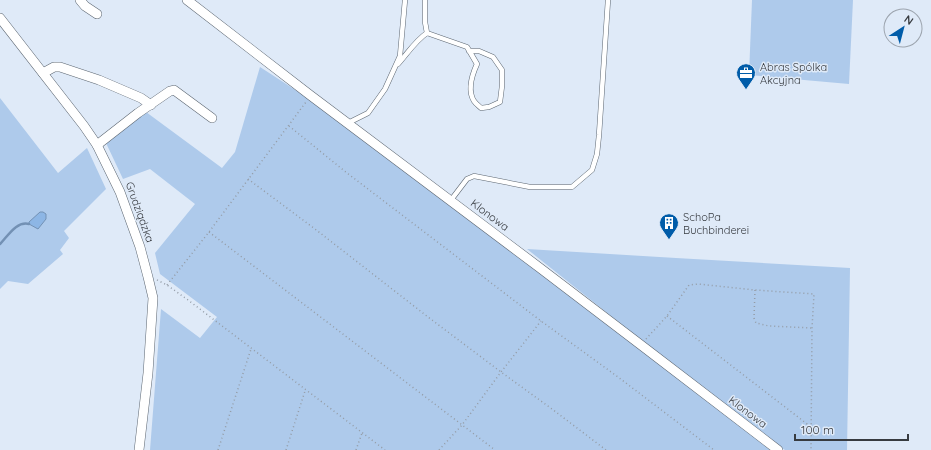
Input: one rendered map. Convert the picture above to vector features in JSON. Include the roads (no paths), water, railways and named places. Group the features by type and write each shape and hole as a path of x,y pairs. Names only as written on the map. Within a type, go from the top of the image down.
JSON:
{"street":[{"path":"80,0 97,14"},
{"name":"Klonowa","path":"187,0 310,95 451,200 775,449"},
{"name":"Grudziądzka","path":"0,18 84,126 97,145 120,192 140,247 153,298 148,374 139,450"},
{"path":"43,73 54,67 60,67 99,80 142,98 151,105"},
{"path":"97,145 138,113 170,91 174,90 212,118"}],"lane":[{"path":"348,123 368,113 385,89 400,56 405,0"},
{"path":"425,0 425,22 427,32"},
{"path":"451,200 467,179 474,176 530,186 572,187 592,170 597,154 599,135 608,0"},
{"path":"394,68 427,32"},
{"path":"427,32 467,47 469,51 477,64 472,76 470,89 474,101 481,108 489,107 500,102 502,70 493,57 479,51 469,51"}],"waterway":[{"path":"0,244 16,227 29,224"}],"place":[{"name":"Abras Spólka Akcyjna","path":"746,90"},
{"name":"SchoPa Buchbinderei","path":"669,240"}]}
